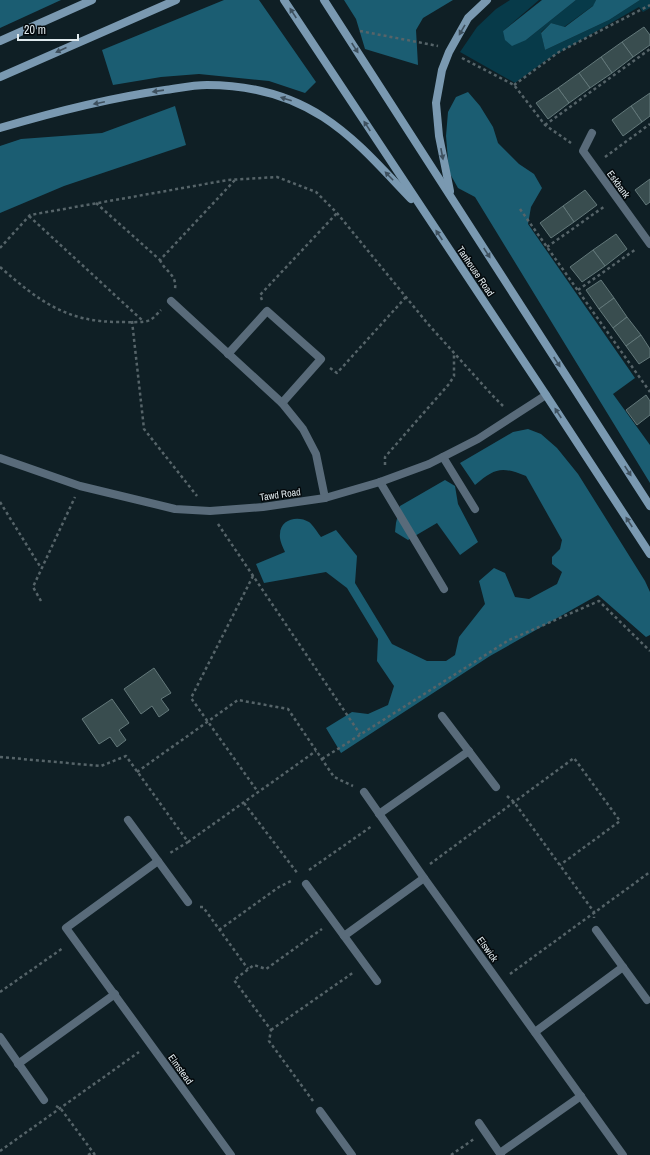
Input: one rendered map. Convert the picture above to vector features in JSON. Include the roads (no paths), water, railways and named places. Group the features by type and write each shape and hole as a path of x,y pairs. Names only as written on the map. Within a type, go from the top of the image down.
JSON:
{"street":[{"path":"0,41 92,0"},
{"path":"0,78 176,0"},
{"name":"Tanhouse Road","path":"284,0 650,554"},
{"name":"Tanhouse Road","path":"324,0 650,506"},
{"path":"451,196 439,136 436,103 442,70 449,52 468,18 486,0"},
{"path":"0,128 44,115 138,94 206,85 249,88 290,100 322,116 356,142 425,214"},
{"name":"Eskbank","path":"592,133 583,150 649,242"},
{"path":"171,301 282,403 303,429 316,454 325,498"},
{"path":"228,354 267,311 321,359 282,403"},
{"name":"Tawd Road","path":"0,458 80,486 175,509 210,511 263,506 325,498 382,482 429,464 478,439 546,395"},
{"path":"443,457 475,509"},
{"path":"382,482 444,589"},
{"path":"442,716 496,788"},
{"path":"379,814 469,751"},
{"name":"Elswick","path":"364,792 623,1155"},
{"path":"128,820 188,902"},
{"name":"Elmstead","path":"158,861 66,928 231,1155"},
{"path":"344,936 422,875"},
{"path":"306,884 377,981"},
{"path":"596,930 647,1000"},
{"path":"535,1032 624,967"},
{"path":"18,1064 115,994"},
{"path":"0,1037 44,1100"},
{"path":"479,1123 501,1154 580,1096"},
{"path":"320,1111 352,1155"}]}
